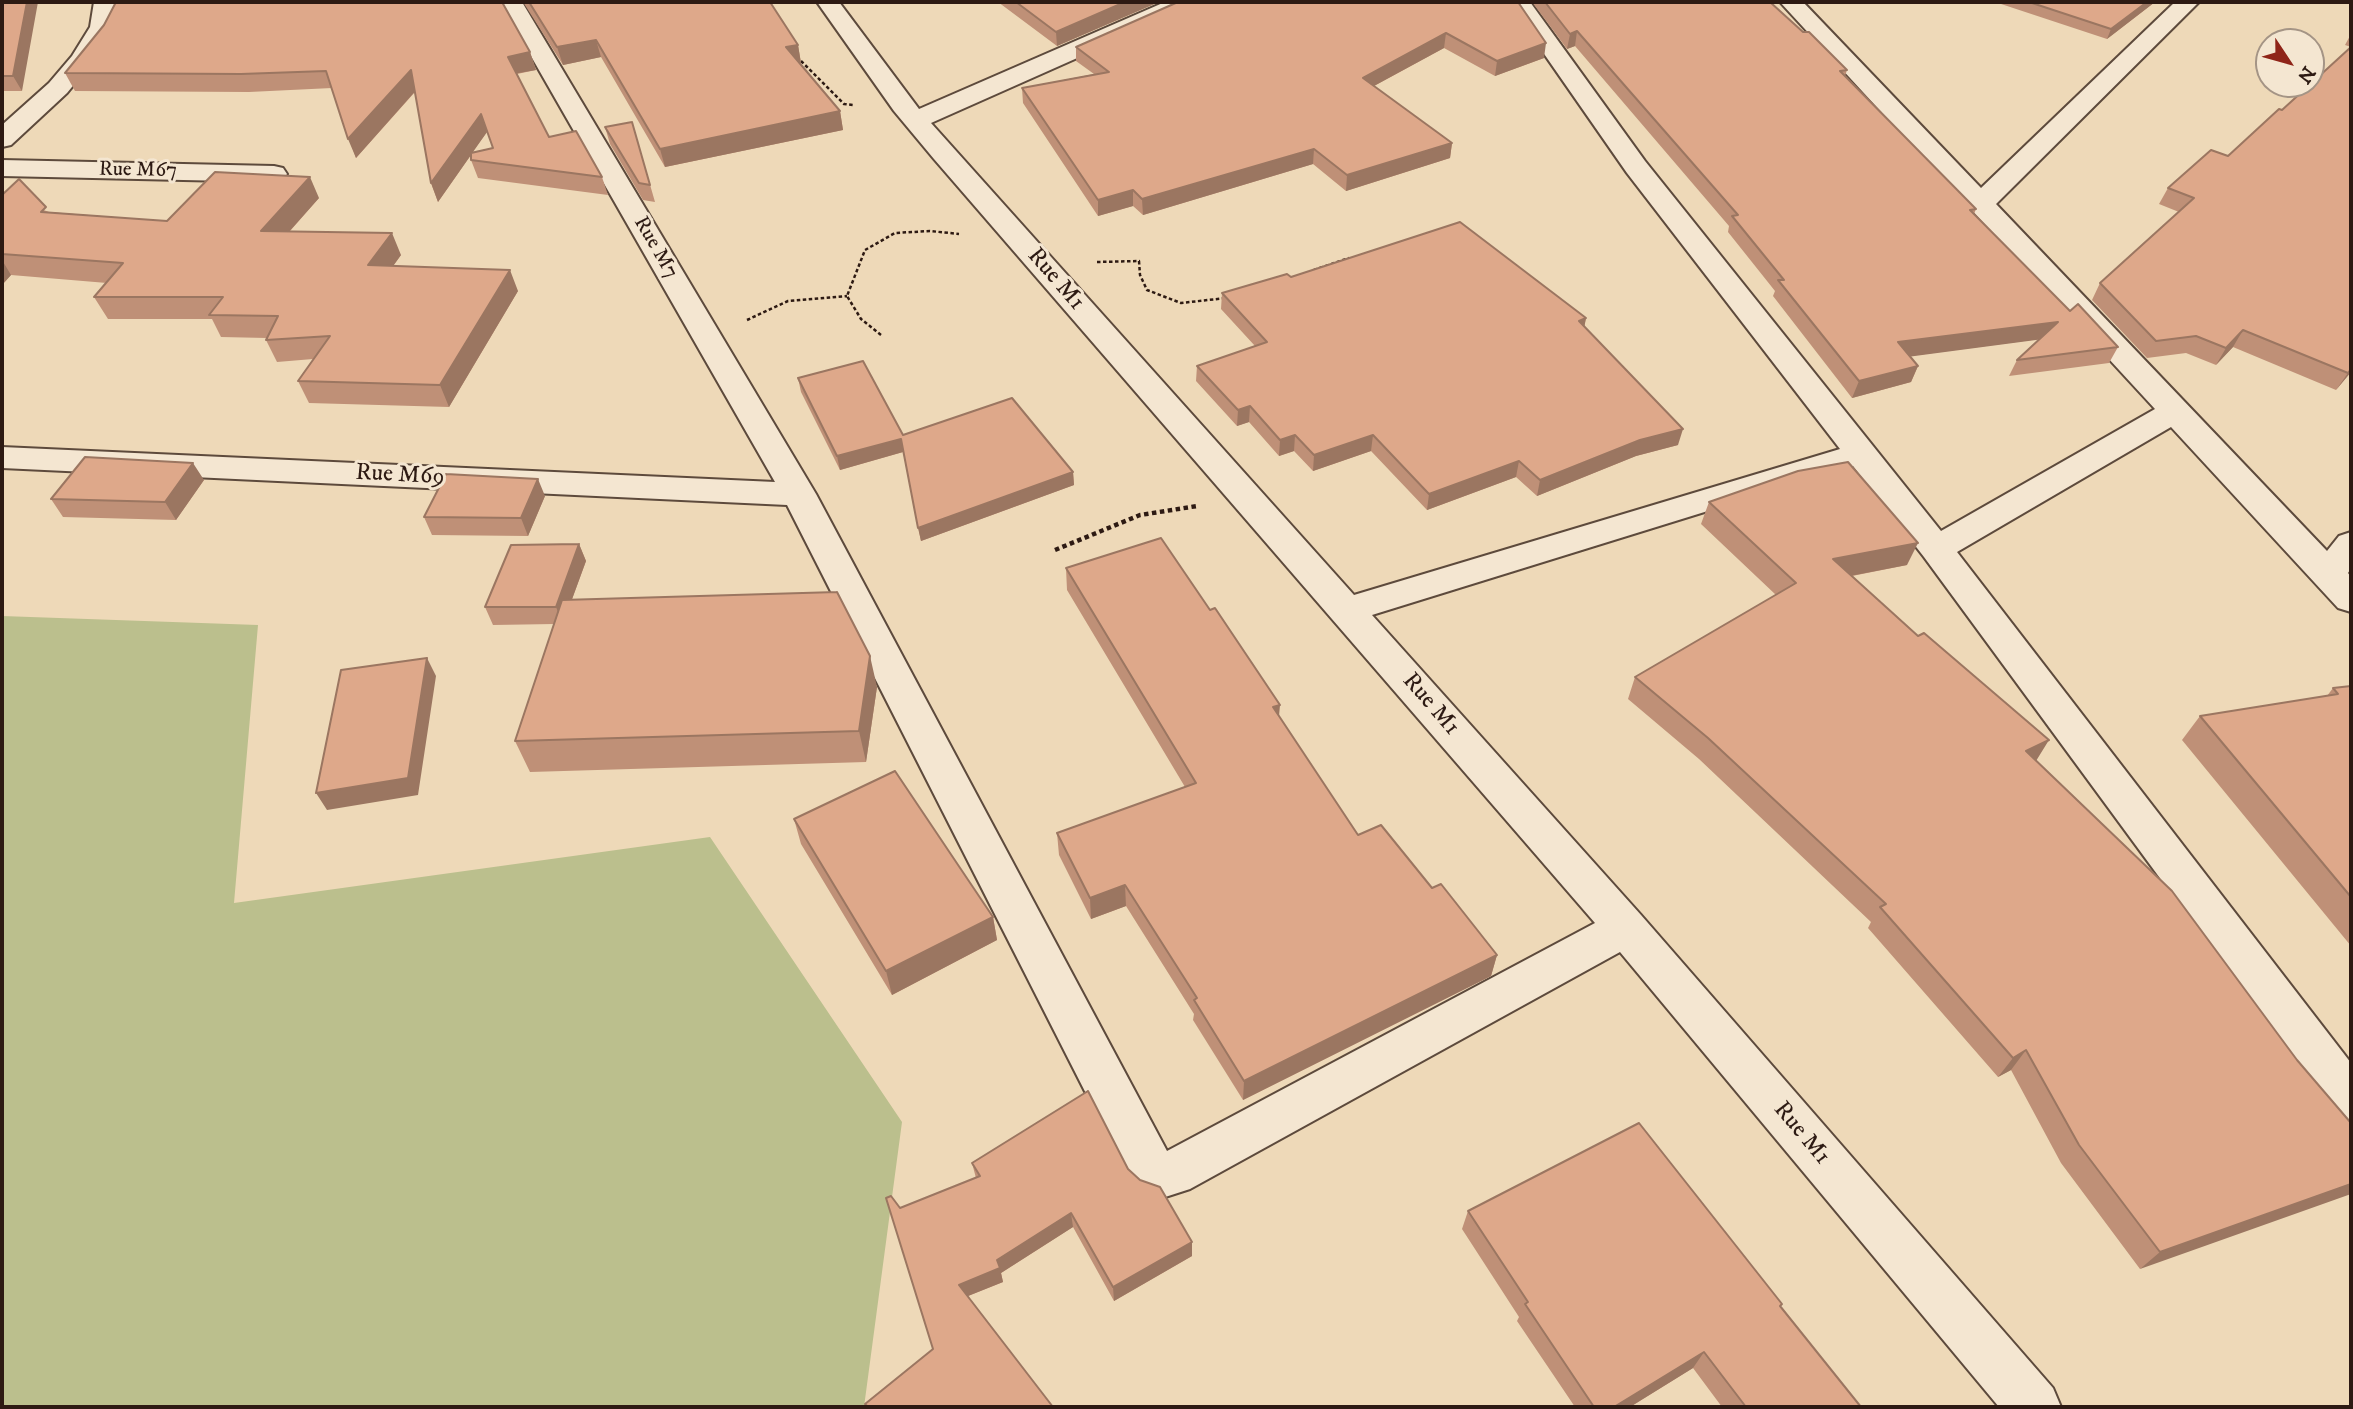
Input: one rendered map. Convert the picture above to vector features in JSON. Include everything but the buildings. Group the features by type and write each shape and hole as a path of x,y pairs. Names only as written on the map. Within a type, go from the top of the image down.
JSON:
{"street":[{"path":"2,139 58,89 82,61 102,27 105,2"},
{"name":"Rue M7","path":"511,2 799,494 1148,1166 1159,1176 1173,1173 1626,928"},
{"name":"Rue M1","path":"828,2 916,120 1626,928 2034,1407"},
{"path":"916,120 1184,2"},
{"path":"1520,2 1636,167 1936,549 2351,1100"},
{"path":"1791,2 2340,586"},
{"path":"1980,204 2188,2"},
{"name":"Rue M67","path":"2,168 274,174"},
{"path":"1936,549 2175,411"},
{"path":"1346,610 1861,453"},
{"name":"Rue M69","path":"2,458 799,494"},
{"path":"2340,586 2351,544"}],"path":[{"path":"847,296 865,250 895,233 930,231 969,235 1034,256 1077,262 1139,261 1140,275 1147,290 1181,303 1225,299 1236,294"},
{"path":"1306,272 1359,256"},
{"path":"740,324 788,301 847,296"},
{"path":"847,296 861,319 881,334"},
{"path":"1055,550 1140,515 1197,506 1209,511"}],"green space":[{"path":"2,616 258,625 234,903 710,837 902,1122 864,1407 2,1407"}]}
